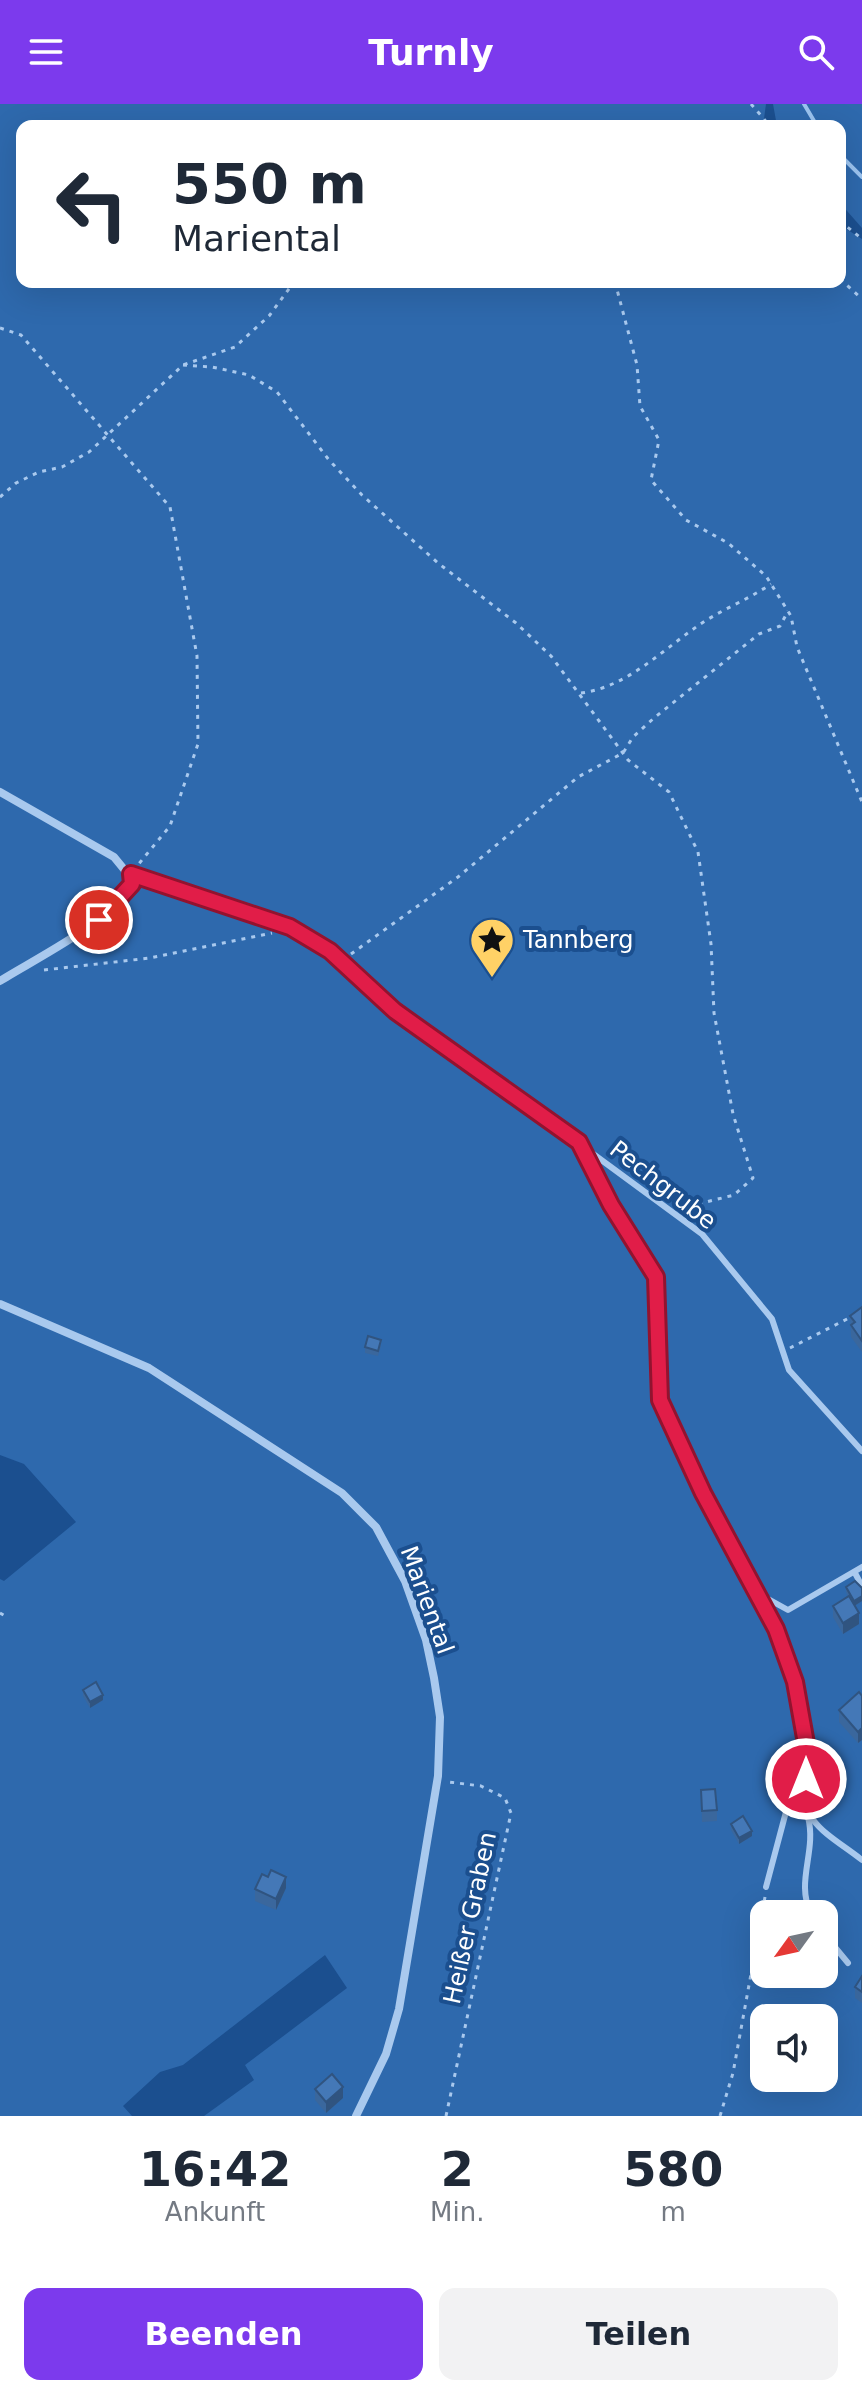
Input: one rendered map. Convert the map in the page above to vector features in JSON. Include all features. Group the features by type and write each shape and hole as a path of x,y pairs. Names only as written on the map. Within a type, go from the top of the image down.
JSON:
{"street":[{"path":"0,792 114,857 131,874 132,884 128,892 99,920 0,981"},
{"name":"Mariental","path":"0,1304 149,1368 361,1509 376,1527 405,1581 426,1640 440,1717 437,1781 399,2009 386,2054 356,2116"}],"lane":[{"name":"Pechgrube","path":"131,874 296,931 341,961 395,1011 702,1234 772,1319 789,1370 862,1451"},
{"path":"579,1142 611,1205 656,1277 660,1400 703,1493 760,1594 795,1682 810,1766 802,1797 812,1832 802,1893 805,1900"},
{"path":"760,1594 788,1610 862,1567"},
{"path":"855,1573 862,1586"},
{"path":"766,1887 791,1793 806,1779"},
{"path":"808,1817 862,1860"},
{"path":"838,1951 848,1963"}],"path":[{"path":"751,104 765,120"},
{"path":"846,284 862,299"},
{"path":"0,497 16,483 39,472 62,467 89,452 183,365 235,347 269,316 290,288"},
{"path":"617,288 637,365 640,406 659,440 651,480 686,520 728,543 771,584 788,611 797,647 862,802"},
{"path":"0,328 21,335 170,507 197,656 198,744 170,826 131,874"},
{"path":"183,365 249,375 277,392 329,460 362,495 438,563 516,623 551,656 623,753 669,792 698,852 711,944 714,1013 733,1114 753,1178 734,1195 671,1211"},
{"path":"581,693 607,690 656,660 705,621 771,584"},
{"path":"341,961 458,877 578,777 623,753 633,737 685,691 759,634 780,626 788,611"},
{"path":"21,967 45,970 150,958 255,934 296,931"},
{"path":"783,1352 862,1312"},
{"path":"0,1613 7,1617"},
{"name":"Heißer Graben","path":"437,1781 481,1786 505,1798 511,1813 446,2116"},
{"path":"720,2116 733,2073 766,1887"}],"shaded area":[{"path":"0,104 766,104 764,120 16,120 16,288 846,288 846,229 862,239 862,2116 204,2116 254,2080 245,2065 347,1988 325,1955 183,2065 160,2072 123,2106 132,2116 0,2116 0,1579 4,1581 76,1522 24,1464 0,1455"},
{"path":"773,104 862,104 862,228 846,210 846,120 776,120"}],"building":[{"path":"862,1307 862,1341 851,1325 855,1322 850,1316"},
{"path":"368,1336 381,1340 378,1351 365,1347"},
{"path":"855,1581 862,1588 862,1596 854,1601 846,1587"},
{"path":"849,1596 859,1613 843,1623 833,1606"},
{"path":"96,1682 103,1695 90,1702 83,1690"},
{"path":"859,1692 862,1696 862,1728 858,1732 839,1710"},
{"path":"715,1789 717,1810 702,1811 701,1790"},
{"path":"743,1816 752,1831 739,1838 731,1824"},
{"path":"271,1870 286,1877 276,1899 255,1889 262,1874 268,1877"},
{"path":"862,1976 862,1992 855,1987"},
{"path":"332,2074 343,2087 326,2102 315,2089"}],"waterway":[{"path":"804,104 813,120"},
{"path":"846,161 862,177"}],"place":[{"name":"Tannberg","path":"492,979"}],"route":[{"path":"99,920 128,892 132,884 131,874 290,927 330,951 395,1011 579,1142 611,1205 656,1277 660,1400 703,1493 760,1594 776,1629 795,1682 810,1766 806,1779"}]}
